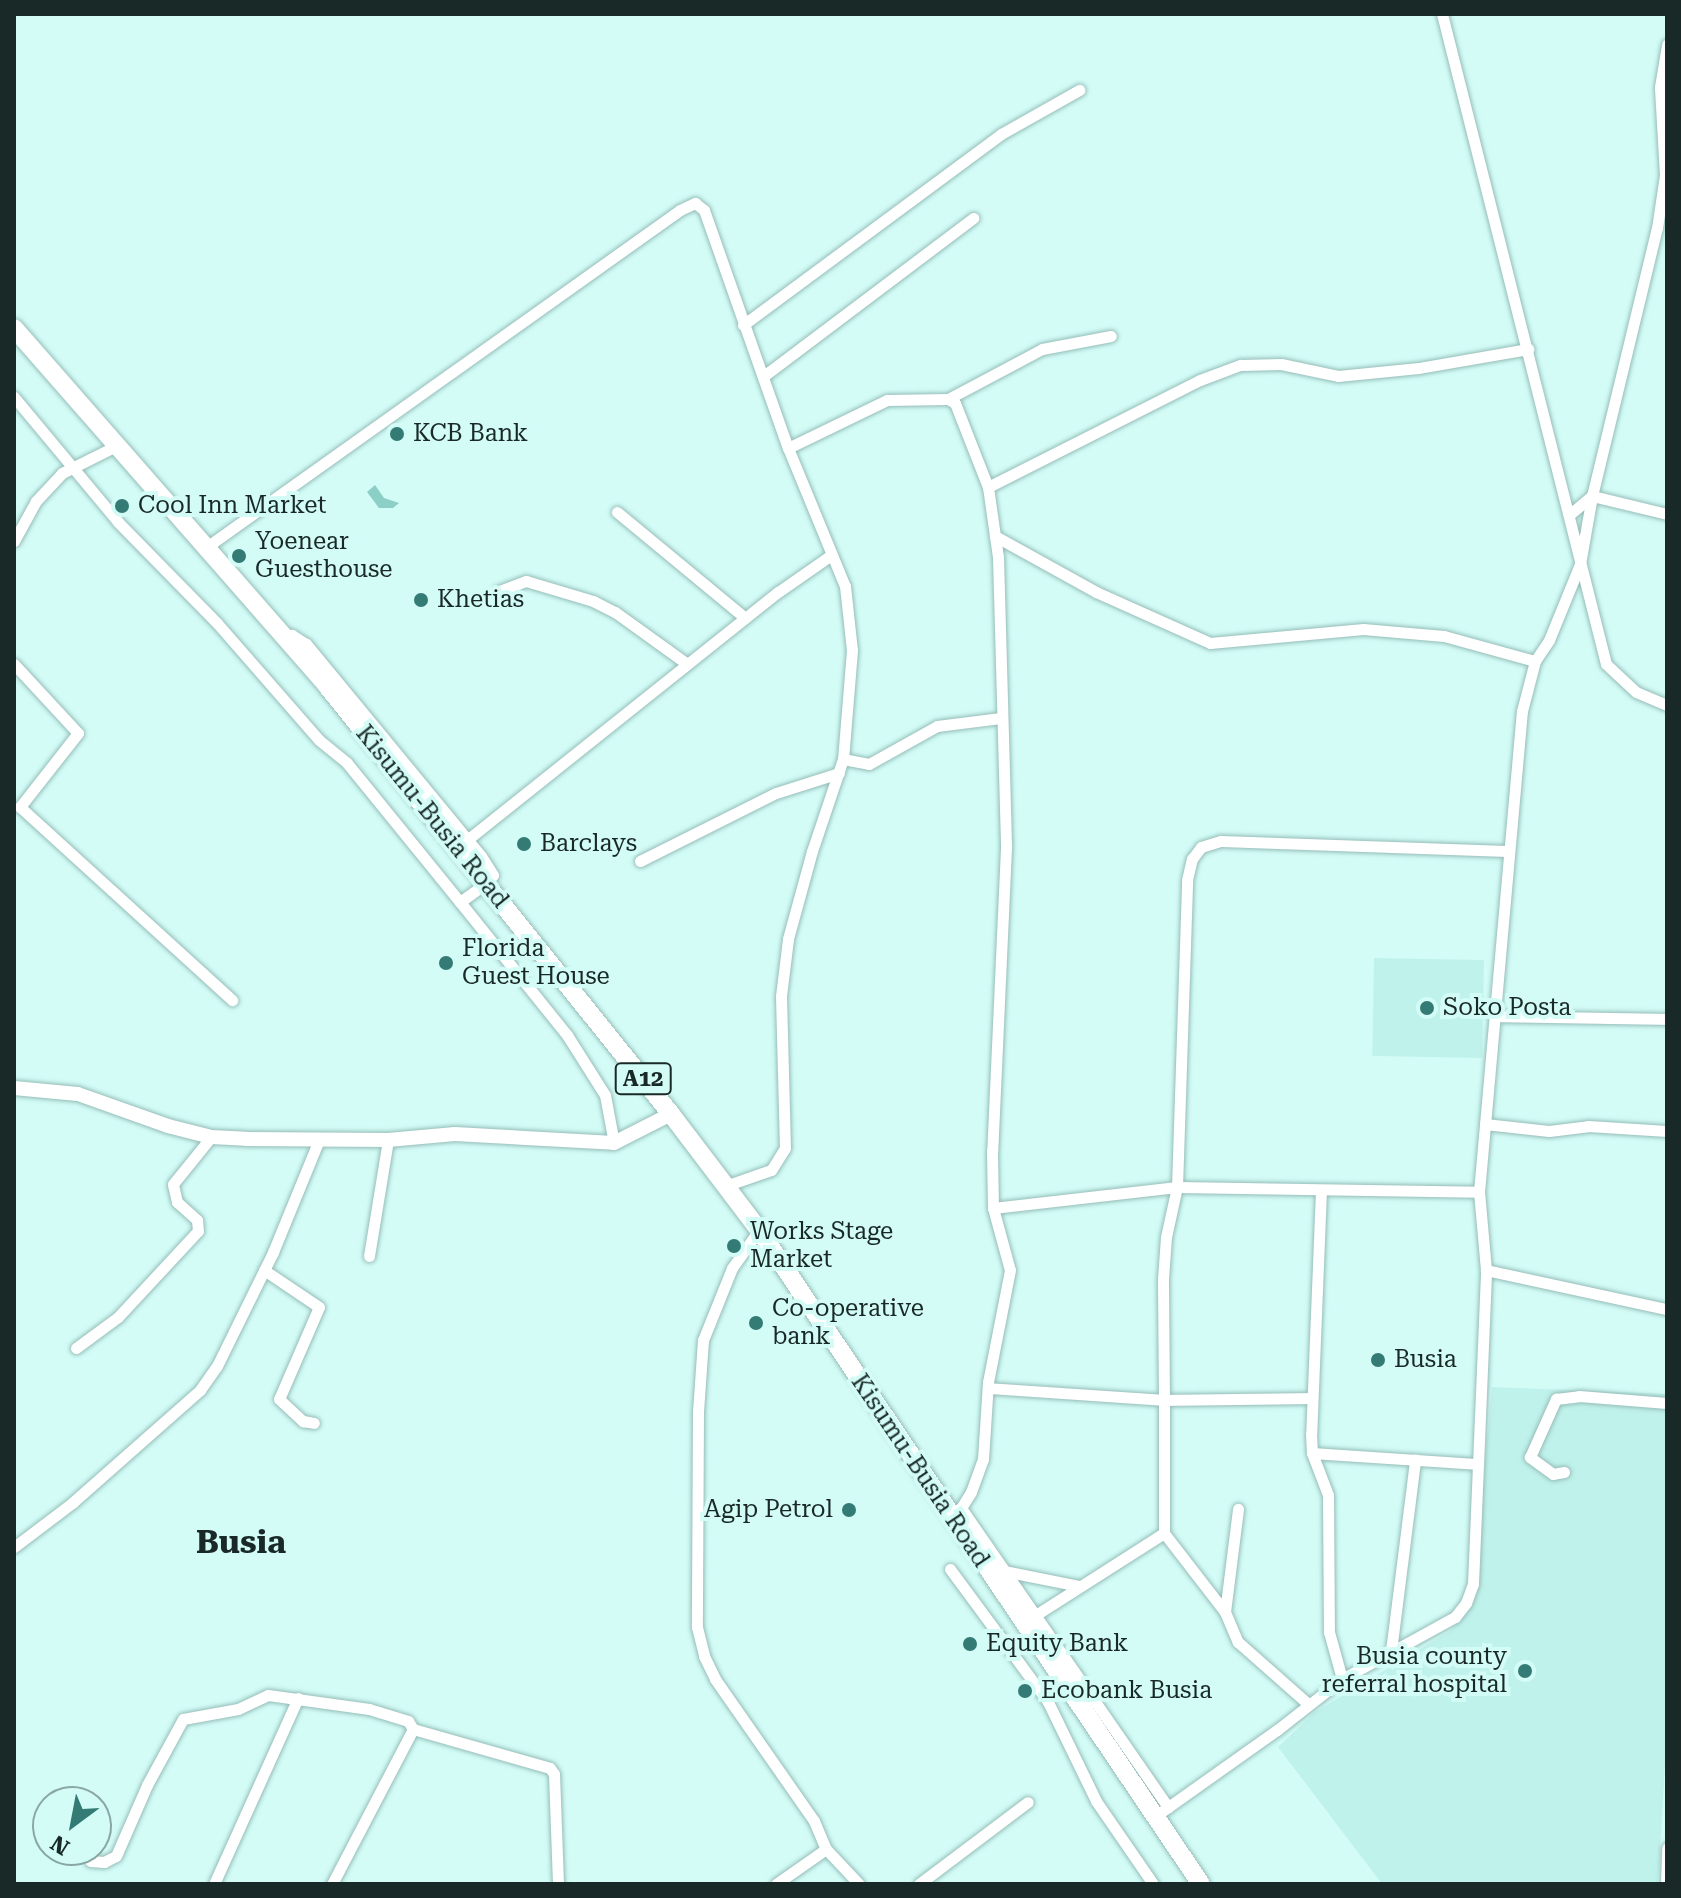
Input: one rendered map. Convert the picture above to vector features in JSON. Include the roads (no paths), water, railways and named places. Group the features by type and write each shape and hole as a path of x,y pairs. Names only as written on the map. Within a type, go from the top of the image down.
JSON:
{"highway":[{"name":"Kisumu-Busia Road","path":"14,328 208,546 361,727 671,1114 759,1230 1029,1619 1161,1812 1201,1884"}],"street":[{"path":"1442,14 1606,664 1636,692 1667,705"},
{"path":"1161,1812 1342,1679 1455,1617 1466,1603 1473,1584 1486,1270 1479,1192 1507,851 1522,711 1535,661 1549,640 1580,564 1592,496 1657,228 1665,175 1660,87 1667,45"},
{"path":"743,325 1001,134 1079,90"},
{"path":"208,546 628,245 695,203 704,210 743,325 765,375 788,448 845,586 852,650 843,759 812,851 788,939 781,996 785,1148 771,1170 725,1186"},
{"path":"765,375 973,218"},
{"path":"788,448 887,400 948,399 1042,349 1111,336"},
{"path":"988,487 1200,380 1240,365 1281,364 1338,376 1419,368 1528,349"},
{"path":"14,397 151,558 217,623 319,740 347,763 567,1035 605,1095 614,1143"},
{"path":"948,399 955,403 988,487 995,536 1006,848 992,1151 993,1208 1010,1270 988,1388 983,1459 955,1511 1004,1571 1029,1619 1164,1533"},
{"path":"14,541 36,501 71,467 116,446"},
{"path":"1569,515 1592,496"},
{"path":"1592,496 1667,514"},
{"path":"617,512 745,618"},
{"path":"995,536 1096,592 1210,643 1363,629 1444,636 1535,661"},
{"path":"467,840 745,618 831,555"},
{"path":"497,592 526,581 593,601 615,612 687,664"},
{"path":"285,639 292,635 306,644 493,875 460,902"},
{"path":"14,664 78,733 20,807 232,1000"},
{"path":"843,759 869,764 937,726 1000,718"},
{"path":"640,861 776,793 839,773"},
{"path":"1308,1704 1238,1642 1225,1612 1173,1550 1164,1533 1163,1279 1166,1237 1177,1187 1187,880 1192,859 1201,847 1221,841 1507,851"},
{"path":"1494,1016 1667,1019"},
{"path":"14,1088 78,1094 168,1126 211,1137 388,1140 455,1134 614,1143 671,1114"},
{"path":"1485,1124 1549,1131 1588,1126 1667,1131"},
{"path":"76,1348 118,1317 198,1231 197,1220 177,1202 173,1184 211,1137"},
{"path":"14,1547 72,1503 200,1390 217,1366 264,1270 319,1140"},
{"path":"369,1256 388,1140"},
{"path":"993,1208 1177,1187 1479,1192"},
{"path":"1321,1190 1310,1398 1312,1453 1328,1495 1326,1587 1329,1632 1342,1679"},
{"path":"759,1230 732,1268 703,1340 698,1411 697,1627 704,1656 715,1679 814,1821 826,1849 859,1884"},
{"path":"264,1270 319,1307 279,1399 303,1421 314,1423"},
{"path":"1486,1270 1667,1309"},
{"path":"988,1388 1164,1400 1310,1398"},
{"path":"1564,1472 1553,1474 1530,1457 1556,1399 1579,1396 1667,1403"},
{"path":"1312,1453 1476,1464"},
{"path":"1391,1651 1415,1460"},
{"path":"1225,1612 1238,1509"},
{"path":"950,1569 1048,1702 1096,1801 1153,1884"},
{"path":"1004,1571 1079,1586"},
{"path":"112,1858 116,1856 147,1785 183,1719 200,1719 238,1709 268,1695 369,1709 408,1721 413,1729 550,1768 554,1774 558,1884"},
{"path":"214,1884 298,1698"},
{"path":"332,1884 413,1729"},
{"path":"919,1884 1028,1802"},
{"path":"1666,1884 1667,1848"},
{"path":"776,1884 826,1849"}],"place":[{"name":"KCB Bank","path":"397,434"},
{"name":"Cool Inn Market","path":"122,506"},
{"name":"Yoenear Guesthouse","path":"239,556"},
{"name":"Khetias","path":"421,600"},
{"name":"Barclays","path":"524,844"},
{"name":"Florida Guest House","path":"446,963"},
{"name":"Soko Posta","path":"1427,1008"},
{"name":"Works Stage Market","path":"734,1246"},
{"name":"Co-operative bank","path":"756,1323"},
{"name":"Busia","path":"1378,1360"},
{"name":"Agip Petrol","path":"849,1510"},
{"name":"Equity Bank","path":"970,1644"},
{"name":"Busia county referral hospital","path":"1525,1671"},
{"name":"Ecobank Busia","path":"1025,1691"}],"district":[{"name":"Busia","path":"241,1542"}]}
